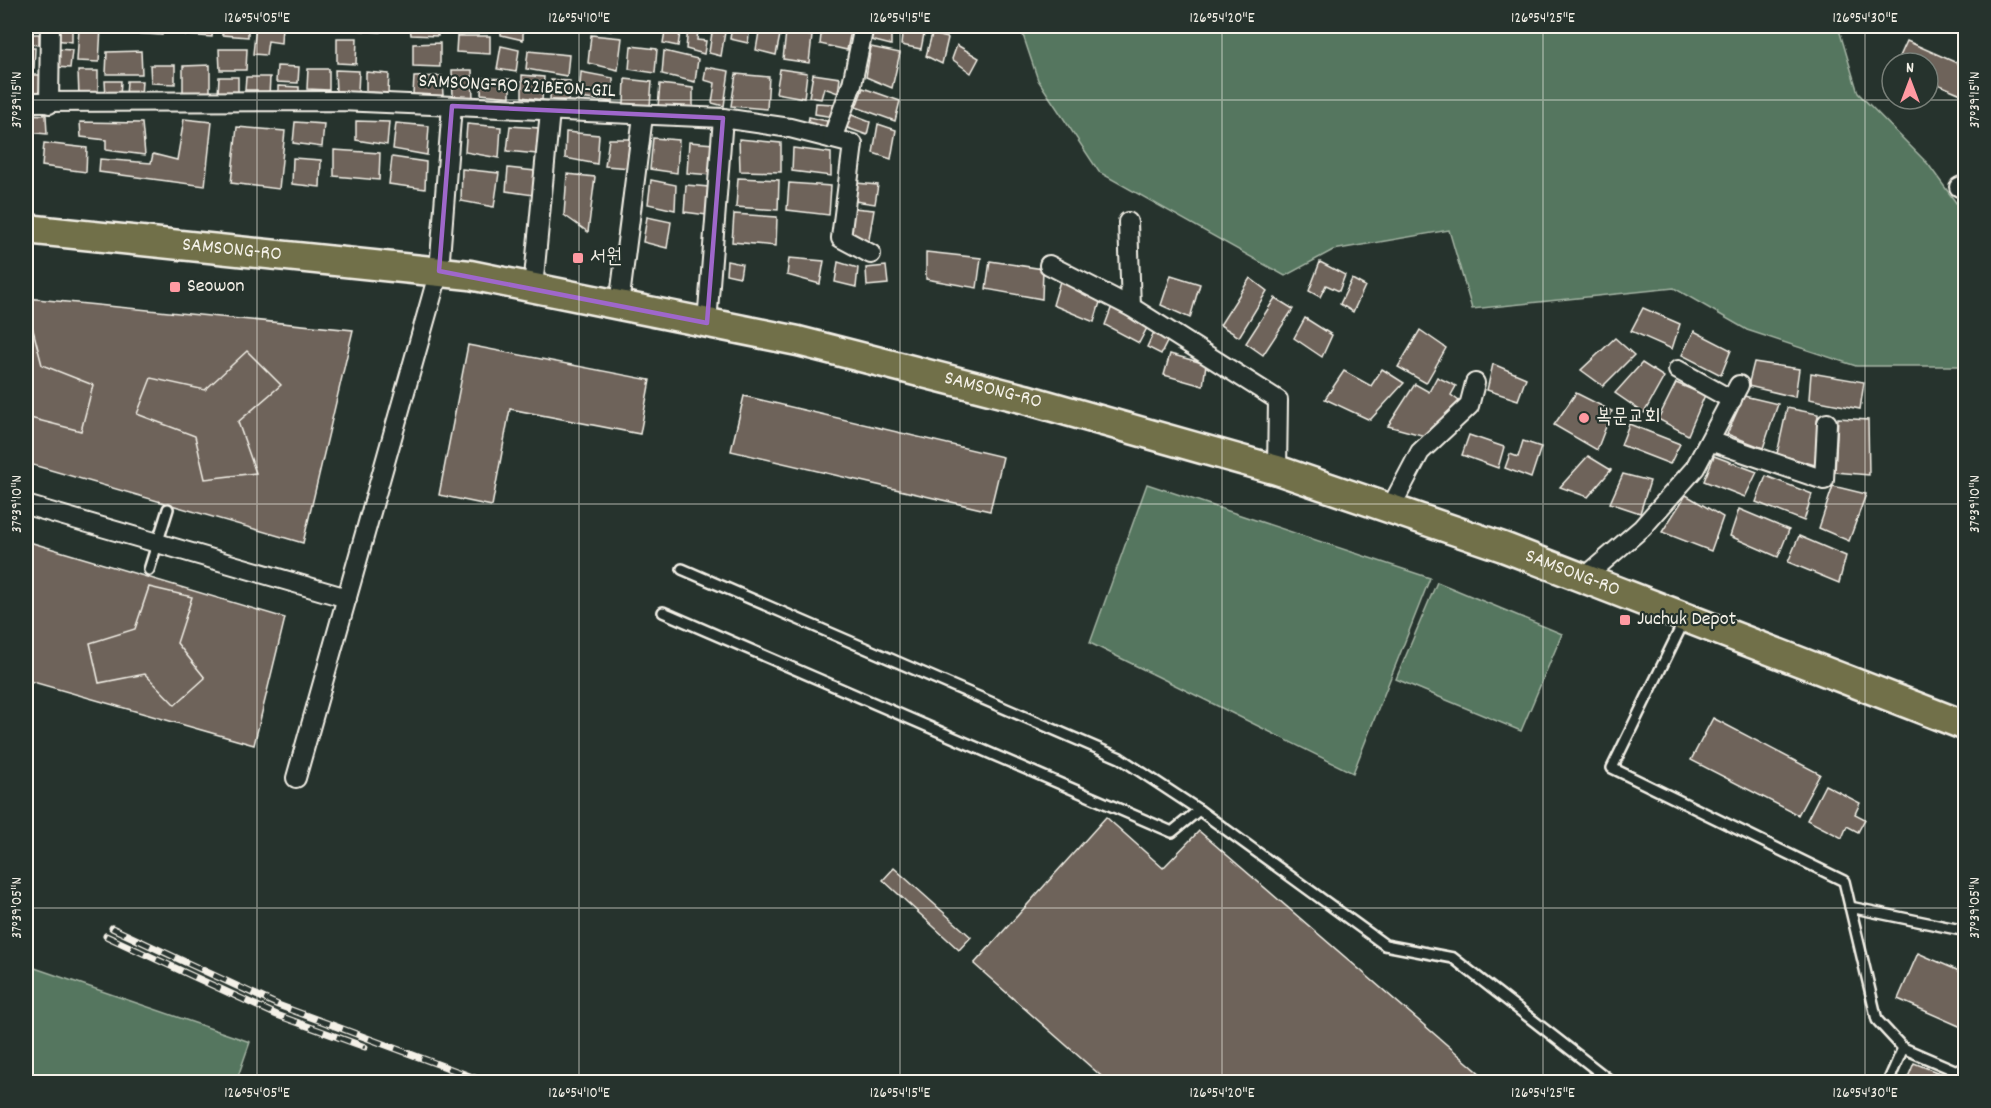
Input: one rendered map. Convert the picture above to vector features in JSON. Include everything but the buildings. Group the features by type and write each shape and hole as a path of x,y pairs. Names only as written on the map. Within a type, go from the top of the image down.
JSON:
{"main road":[{"name":"SAMSONG-RO","path":"28,229 470,274 798,341 1002,393 1277,470 1390,509 1585,577 1685,619 1965,726"}],"street":[{"path":"49,104 50,26"},
{"path":"832,139 852,84 864,26"},
{"name":"SAMSONG-RO 221BEON-GIL","path":"26,102 49,104 340,101 723,118 790,128 853,144 841,238 871,254"},
{"path":"296,778 439,271 452,106"},
{"path":"533,288 550,111"},
{"path":"619,305 644,116"},
{"path":"707,323 723,118"},
{"path":"1128,222 1131,307"},
{"path":"1049,265 1131,307 1278,400 1277,470"},
{"path":"1585,577 1642,528 1695,468 1735,392 1678,370"},
{"path":"1390,509 1420,452 1469,406 1474,382"},
{"path":"1710,441 1824,480 1827,423"},
{"path":"26,505 346,598"}],"lane":[{"path":"149,570 168,509"},
{"path":"682,569 1120,758 1199,810 1385,945 1453,958 1612,1083"},
{"path":"663,612 1172,832 1199,810"},
{"path":"1685,619 1612,768 1844,881 1877,1020 1902,1048 1965,1075"},
{"path":"1850,907 1965,931"},
{"path":"1888,1083 1902,1048"}],"highlighted area":[{"path":"452,106 723,118 707,323 439,271"}],"green space":[{"path":"1020,26 1838,26 1858,93 1928,164 1965,215 1965,366 1856,366 1747,330 1674,288 1472,309 1449,230 1333,250 1285,276 1099,172 1038,80"},
{"path":"1147,484 1430,578 1353,773 1090,643"},
{"path":"1437,582 1562,634 1521,731 1396,679"},
{"path":"26,965 250,1042 236,1082 26,1082"}],"railway":[{"path":"112,928 278,1005 486,1082"},
{"path":"106,936 277,1015 365,1047"}],"place":[{"name":"서원","path":"578,258"},
{"name":"Seowon","path":"175,287"},
{"name":"복문교회","path":"1584,418"},
{"name":"Juchuk Depot","path":"1625,620"}]}
